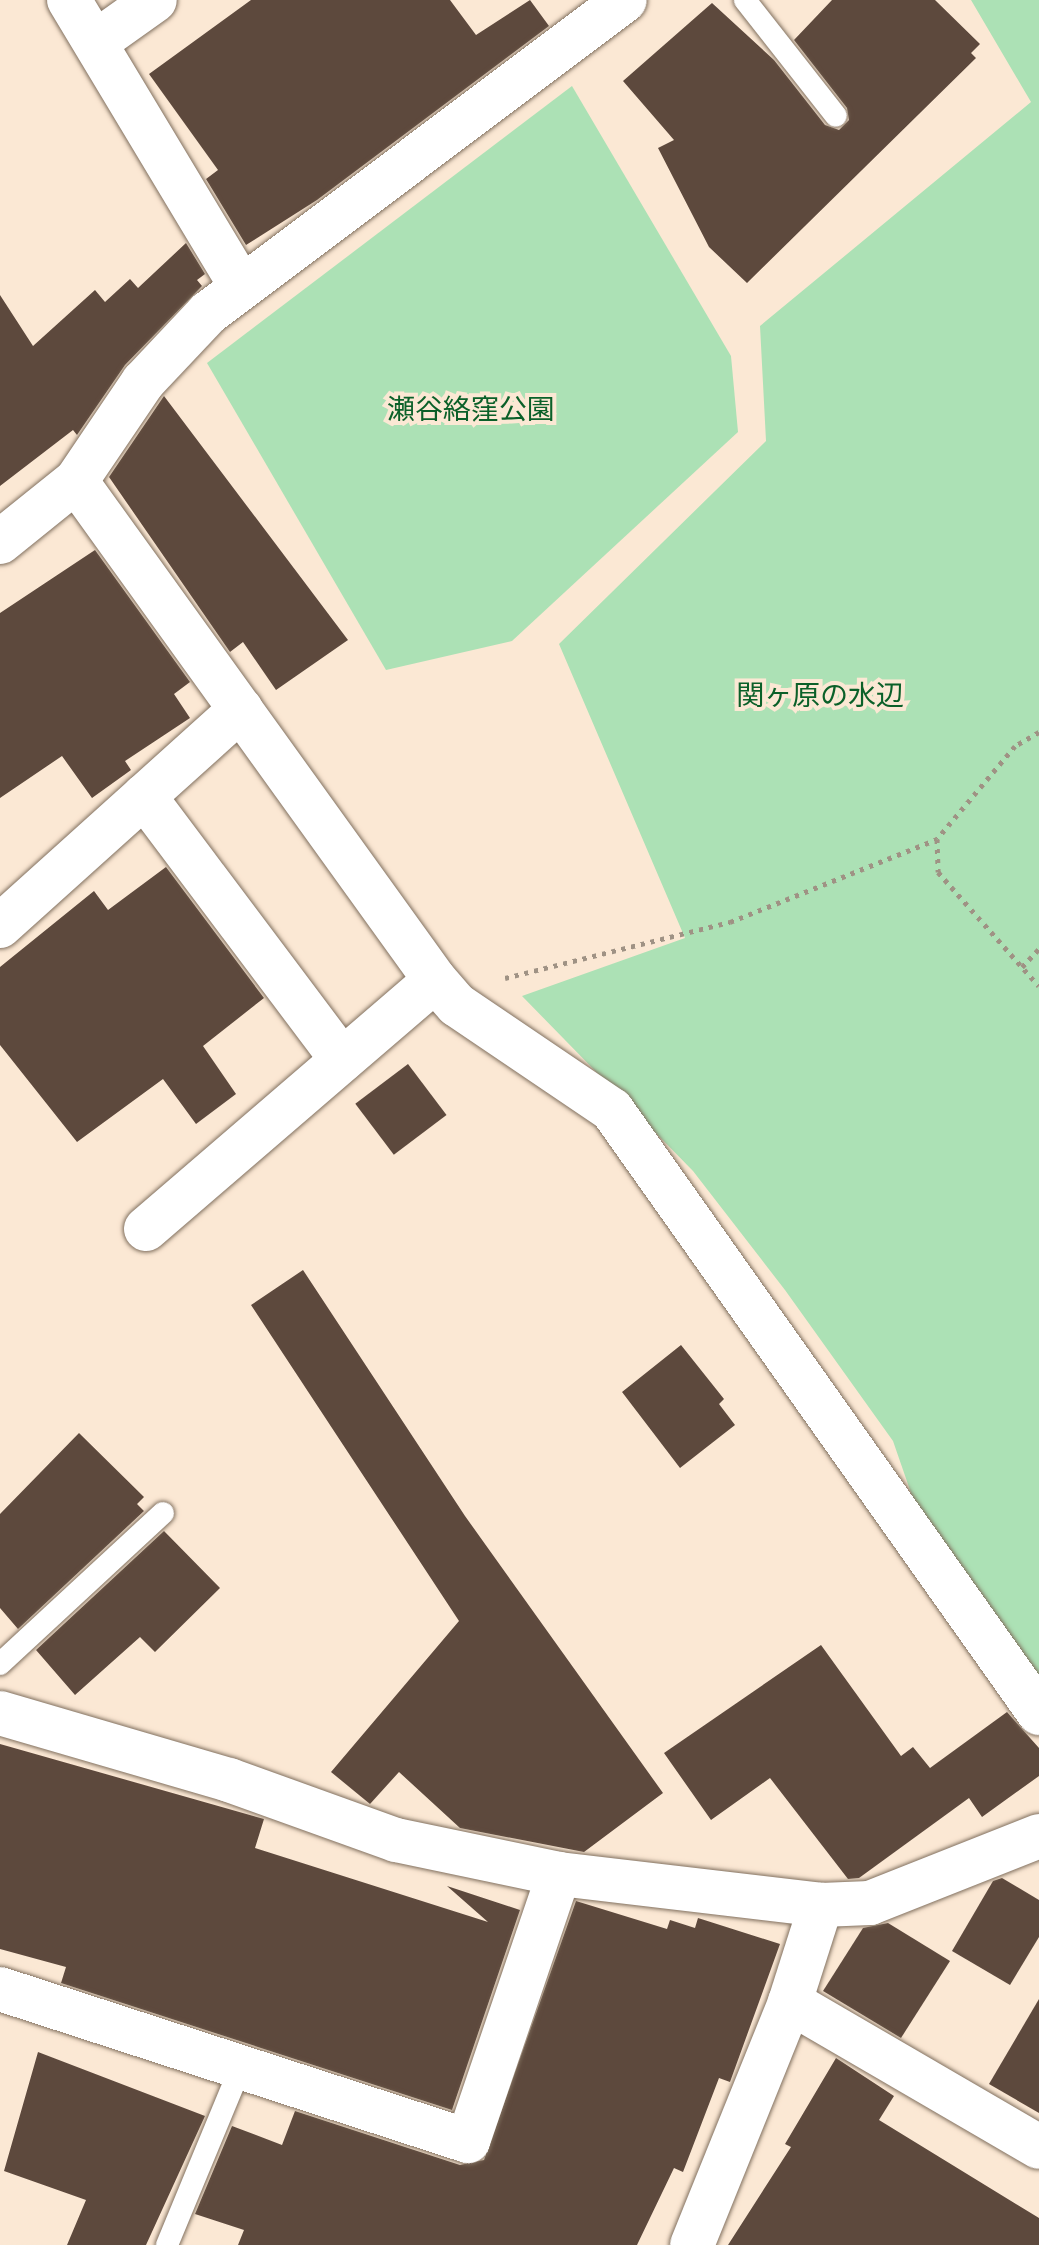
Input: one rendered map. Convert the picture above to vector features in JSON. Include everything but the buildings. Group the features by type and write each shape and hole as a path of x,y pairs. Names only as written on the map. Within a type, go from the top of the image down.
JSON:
{"street":[{"path":"69,0 241,286"},
{"path":"96,42 155,0"},
{"path":"0,542 76,481 143,382 241,286 600,10"},
{"path":"76,481 441,987 612,1110 1039,1713"},
{"path":"0,926 241,709"},
{"path":"144,796 342,1060"},
{"path":"146,1229 342,1060 441,987"},
{"path":"0,1713 229,1780 396,1840 559,1874 821,1905 870,1903 1028,1852"},
{"path":"0,1989 242,2064 468,2141 559,1874"},
{"path":"692,2245 790,2002 821,1905"},
{"path":"790,2002 1039,2147"}],"lane":[{"path":"745,0 836,116"},
{"path":"0,1664 163,1513"},
{"path":"167,2245 242,2064"}],"path":[{"path":"441,987 730,922 937,839 1015,746 1039,732"},
{"path":"937,839 938,872 1039,986"},
{"path":"1022,967 1039,949"}],"green space":[{"name":"関ヶ原の水辺","path":"971,0 1039,0 1039,1713 937,1568 893,1441 785,1290 693,1171 522,996 685,938 559,644 766,441 760,326 1031,102"},
{"name":"瀬谷絡窪公園","path":"572,86 731,356 738,432 512,641 386,670 207,363"}]}
